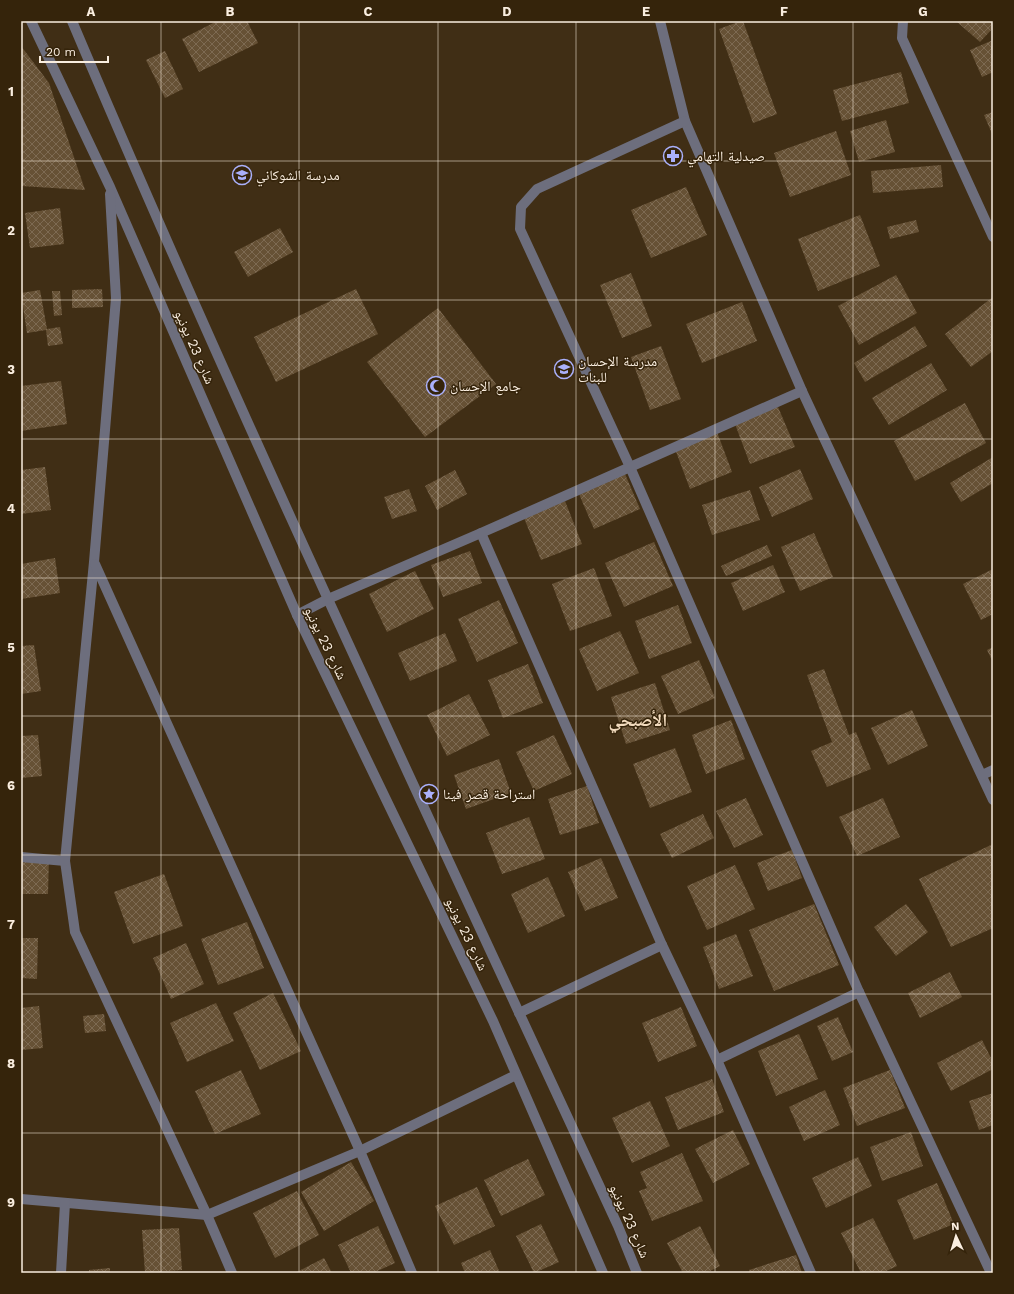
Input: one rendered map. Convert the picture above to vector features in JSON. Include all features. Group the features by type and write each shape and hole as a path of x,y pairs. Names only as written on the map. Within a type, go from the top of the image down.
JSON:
{"street":[{"name":"شارع 23 يونيو","path":"31,21 110,187 297,615 493,1021 603,1273"},
{"name":"شارع 23 يونيو","path":"72,21 137,173 328,599 618,1226 638,1273"},
{"path":"660,21 685,121 802,391 993,800"},
{"path":"903,21 902,38 993,237"},
{"path":"685,121 536,189 521,207 520,229 630,467 859,992 991,1273"},
{"path":"110,187 116,298 94,562 65,861 75,932 207,1215 232,1273"},
{"path":"297,615 328,599 802,391"},
{"path":"481,533 662,945 717,1060 811,1273"},
{"path":"94,562 360,1151 412,1273"},
{"path":"982,775 993,770"},
{"path":"21,857 65,861"},
{"path":"519,1012 662,945"},
{"path":"717,1060 859,992"},
{"path":"21,1199 207,1215 360,1151 516,1076"},
{"path":"61,1273 65,1203"}],"building":[{"path":"217,21 247,21 258,43 199,72 182,39"},
{"path":"743,21 777,114 753,123 719,29"},
{"path":"956,21 993,21 993,28 980,42"},
{"path":"993,40 993,72 982,77 970,50"},
{"path":"21,46 49,83 85,190 21,186"},
{"path":"165,51 183,89 165,98 146,60"},
{"path":"901,72 909,103 842,121 833,90"},
{"path":"993,112 993,136 984,115"},
{"path":"886,120 895,152 859,162 850,131"},
{"path":"836,131 851,175 790,197 774,153"},
{"path":"941,165 943,187 873,193 871,171"},
{"path":"686,187 707,235 651,258 631,210"},
{"path":"60,208 64,244 30,248 25,213"},
{"path":"860,215 880,266 818,291 798,239"},
{"path":"916,220 919,232 890,239 887,227"},
{"path":"280,228 293,252 248,277 234,252"},
{"path":"631,273 652,326 622,338 600,285"},
{"path":"896,275 917,313 859,345 838,306"},
{"path":"102,289 103,307 72,308 72,290"},
{"path":"356,289 378,334 276,382 254,337"},
{"path":"40,290 47,329 60,327 63,344 48,346 46,330 27,333 21,293"},
{"path":"52,291 60,291 62,315 54,316"},
{"path":"993,297 993,351 971,367 945,334"},
{"path":"742,302 757,341 702,363 686,324"},
{"path":"438,308 496,384 425,437 367,362"},
{"path":"915,326 927,346 865,382 854,363"},
{"path":"661,346 681,399 650,410 631,357"},
{"path":"931,363 947,390 889,425 872,398"},
{"path":"61,381 67,424 21,431 21,386"},
{"path":"965,403 986,443 915,481 894,441"},
{"path":"778,407 795,447 750,464 735,424"},
{"path":"717,432 732,472 690,489 675,449"},
{"path":"993,457 993,483 961,502 950,483"},
{"path":"45,467 51,510 21,514 21,470"},
{"path":"800,469 813,499 772,517 759,487"},
{"path":"455,470 467,494 437,510 425,486"},
{"path":"625,474 640,509 594,529 579,494"},
{"path":"409,489 417,511 392,519 384,497"},
{"path":"750,490 760,520 712,535 702,505"},
{"path":"565,501 582,544 541,560 524,518"},
{"path":"814,533 833,577 800,591 781,547"},
{"path":"654,542 673,586 624,607 605,563"},
{"path":"767,545 772,556 726,576 721,566"},
{"path":"470,551 482,583 443,597 431,565"},
{"path":"55,558 60,593 21,599 21,564"},
{"path":"773,565 785,592 743,611 731,583"},
{"path":"594,568 612,616 570,631 552,584"},
{"path":"993,569 993,614 981,620 963,584"},
{"path":"415,571 434,609 387,632 369,594"},
{"path":"499,600 518,643 477,662 458,619"},
{"path":"678,605 692,643 649,659 635,621"},
{"path":"620,631 639,673 597,691 579,649"},
{"path":"445,633 457,661 410,681 398,653"},
{"path":"34,645 41,691 21,694 21,646"},
{"path":"993,647 993,662 987,650"},
{"path":"699,660 715,698 678,714 661,676"},
{"path":"528,664 543,703 503,718 488,680"},
{"path":"824,669 849,735 856,732 871,769 827,787 811,751 832,742 807,675"},
{"path":"655,683 670,730 626,744 611,697"},
{"path":"469,694 490,735 447,756 427,715"},
{"path":"912,710 928,746 888,765 871,728"},
{"path":"731,720 745,759 706,774 692,735"},
{"path":"38,735 42,776 21,778 21,736"},
{"path":"554,735 572,774 534,791 516,752"},
{"path":"675,748 692,792 650,808 633,764"},
{"path":"499,759 511,793 466,809 454,775"},
{"path":"587,786 599,823 560,835 548,799"},
{"path":"746,798 763,835 734,848 716,811"},
{"path":"883,798 900,837 857,856 839,817"},
{"path":"703,814 714,838 672,858 660,834"},
{"path":"529,817 545,859 502,874 486,833"},
{"path":"993,844 993,928 951,947 919,879"},
{"path":"792,850 802,878 768,891 757,863"},
{"path":"21,856 49,856 48,894 21,894"},
{"path":"601,858 618,898 585,911 568,872"},
{"path":"735,865 755,909 707,930 687,886"},
{"path":"164,874 183,926 133,944 114,892"},
{"path":"548,877 565,916 528,933 511,894"},
{"path":"814,904 839,965 774,991 749,930"},
{"path":"906,904 928,932 896,956 874,927"},
{"path":"247,922 264,968 218,985 201,939"},
{"path":"736,934 753,976 719,989 703,947"},
{"path":"21,938 38,938 37,979 21,978"},
{"path":"186,943 204,984 171,999 153,958"},
{"path":"950,972 962,997 920,1018 908,993"},
{"path":"273,993 301,1051 260,1070 233,1013"},
{"path":"216,1003 234,1041 187,1062 170,1023"},
{"path":"39,1006 43,1048 21,1050 21,1008"},
{"path":"681,1007 697,1046 658,1062 642,1023"},
{"path":"104,1014 106,1031 85,1033 83,1016"},
{"path":"838,1017 853,1052 832,1061 817,1026"},
{"path":"799,1034 818,1079 776,1096 758,1051"},
{"path":"982,1040 993,1062 993,1069 951,1091 937,1063"},
{"path":"241,1070 261,1114 215,1134 195,1091"},
{"path":"890,1070 905,1108 857,1126 843,1088"},
{"path":"712,1079 724,1112 678,1130 665,1097"},
{"path":"825,1090 840,1125 804,1141 789,1107"},
{"path":"993,1093 993,1125 979,1130 969,1101"},
{"path":"650,1101 670,1146 632,1163 612,1118"},
{"path":"733,1130 750,1164 713,1183 695,1149"},
{"path":"911,1132 923,1166 882,1181 870,1147"},
{"path":"682,1153 703,1201 652,1221 639,1191 647,1188 640,1172"},
{"path":"858,1157 872,1186 826,1208 812,1178"},
{"path":"528,1159 545,1195 501,1216 484,1180"},
{"path":"351,1162 374,1201 324,1231 301,1192"},
{"path":"937,1183 954,1224 914,1240 897,1200"},
{"path":"477,1187 495,1226 454,1245 435,1206"},
{"path":"297,1191 319,1235 275,1258 253,1213"},
{"path":"873,1218 897,1266 882,1273 861,1273 841,1233"},
{"path":"541,1224 559,1262 534,1273 516,1236"},
{"path":"378,1226 395,1263 373,1273 351,1273 338,1245"},
{"path":"700,1226 720,1266 706,1273 683,1273 667,1243"},
{"path":"179,1228 182,1270 145,1273 142,1230"},
{"path":"490,1250 500,1273 465,1273 461,1263"},
{"path":"796,1255 802,1273 749,1273 749,1270"},
{"path":"324,1258 332,1273 295,1273"},
{"path":"110,1268 110,1273 89,1273 89,1270"}],"place":[{"name":"صيدلية التهامي","path":"673,156"},
{"name":"مدرسة الشوكاني","path":"242,175"},
{"name":"مدرسة الإحسان للبنات","path":"564,369"},
{"name":"جامع الإحسان","path":"436,386"},
{"name":"استراحة قصر فينا","path":"429,794"}],"district":[{"name":"الأصبحي","path":"638,719"}]}
